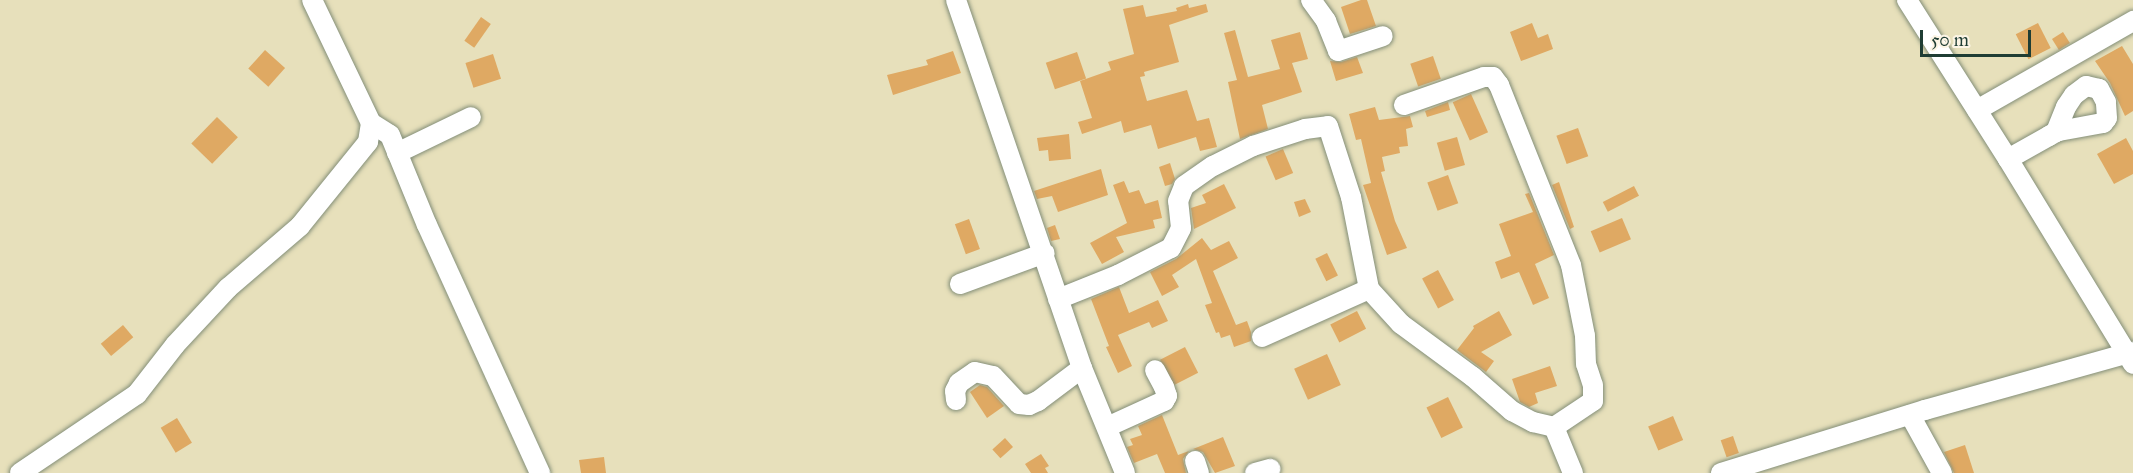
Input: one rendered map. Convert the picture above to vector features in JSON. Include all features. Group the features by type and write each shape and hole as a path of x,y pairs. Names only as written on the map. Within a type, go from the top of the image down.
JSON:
{"street":[{"path":"20,473 120,407 147,384 175,345 228,288 300,226 368,142 370,123 312,0"},
{"path":"956,0 1045,253 1082,368 1125,473"},
{"path":"1311,0 1326,21 1338,51 1383,36"},
{"path":"1721,473 1910,415 2131,356 1906,0"},
{"path":"1977,110 2133,21"},
{"path":"1058,299 1118,275 1171,248 1179,237 1181,228 1178,201 1184,186 1213,166 1253,146 1305,129 1328,126 1352,197 1369,289 1401,324 1473,377 1512,411 1533,422 1554,427 1593,401 1593,385 1586,364 1585,336 1571,265 1499,85 1493,77 1484,77 1404,105"},
{"path":"397,153 471,117"},
{"path":"370,123 390,135 540,473"},
{"path":"2008,159 2056,132"},
{"path":"960,284 1045,253"},
{"path":"1262,337 1369,289"},
{"path":"956,400 955,391 959,383 975,372 993,376 1019,404 1029,405 1038,401 1082,368"},
{"path":"1107,427 1164,400 1167,396 1155,370"},
{"path":"1910,415 1942,473"},
{"path":"1554,427 1573,473"}],"building":[{"path":"1367,0 1376,26 1350,34 1341,7"},
{"path":"1188,4 1189,8 1206,4 1208,12 1169,25 1179,62 1144,72 1145,76 1140,77 1147,101 1187,90 1197,121 1209,118 1217,147 1200,151 1196,137 1158,149 1151,125 1124,133 1121,121 1082,134 1078,122 1092,118 1080,81 1111,70 1108,62 1134,54 1123,9 1143,5 1146,17 1177,11 1176,8"},
{"path":"481,17 491,24 474,48 464,41"},
{"path":"1532,23 1538,38 1548,34 1553,49 1521,61 1510,32"},
{"path":"2038,23 2051,48 2028,59 2016,34"},
{"path":"1235,30 1248,77 1280,69 1271,40 1300,32 1308,59 1292,63 1302,92 1262,105 1268,129 1240,139 1228,82 1237,80 1224,33"},
{"path":"2063,32 2070,43 2059,50 2052,39"},
{"path":"2122,46 2133,64 2133,111 2125,116 2110,83 2095,61"},
{"path":"265,50 285,68 268,87 248,69"},
{"path":"953,51 961,73 893,95 887,75 928,65 926,60"},
{"path":"1077,52 1086,78 1055,89 1046,63"},
{"path":"493,54 501,79 473,88 465,63"},
{"path":"1433,56 1441,79 1418,87 1410,64"},
{"path":"1357,57 1363,73 1336,81 1330,61 1341,62"},
{"path":"1471,94 1488,132 1470,141 1453,102"},
{"path":"1448,102 1450,110 1427,117 1425,111"},
{"path":"1375,107 1379,120 1410,116 1413,127 1406,129 1408,146 1399,147 1400,153 1382,157 1385,171 1381,172 1395,221 1407,248 1387,255 1363,185 1371,183 1361,139 1356,140 1349,114"},
{"path":"217,117 238,137 212,164 191,144"},
{"path":"1578,128 1588,156 1567,164 1556,136"},
{"path":"1069,134 1071,159 1049,161 1048,150 1039,151 1037,138"},
{"path":"1457,137 1465,165 1445,171 1437,143"},
{"path":"2126,138 2133,151 2133,174 2114,184 2097,154"},
{"path":"1283,149 1293,173 1276,180 1266,156"},
{"path":"1170,163 1175,179 1172,184 1165,186 1159,167"},
{"path":"1101,169 1108,195 1058,212 1052,196 1037,199 1034,191"},
{"path":"1448,175 1458,203 1438,211 1427,183"},
{"path":"1124,181 1129,193 1139,190 1145,204 1158,200 1162,218 1153,220 1155,228 1116,237 1124,252 1102,264 1090,243 1127,223 1113,185"},
{"path":"1559,182 1574,227 1570,229 1552,185"},
{"path":"1224,184 1236,208 1194,229 1191,208 1206,203 1202,195"},
{"path":"1634,186 1639,196 1608,212 1603,202"},
{"path":"1529,193 1554,255 1535,264 1549,298 1533,305 1519,272 1501,279 1495,262 1511,256 1499,224 1533,212 1525,194"},
{"path":"1305,199 1311,212 1299,217 1294,202"},
{"path":"1622,218 1631,239 1600,252 1591,231"},
{"path":"969,219 980,249 966,254 955,224"},
{"path":"1055,225 1060,239 1051,241 1047,228"},
{"path":"1202,238 1211,250 1229,241 1238,258 1213,271 1236,325 1247,321 1251,341 1234,347 1230,335 1221,338 1219,332 1216,333 1205,305 1212,303 1196,259 1172,275 1179,287 1162,296 1150,272 1176,259"},
{"path":"1327,253 1338,275 1326,281 1315,259"},
{"path":"1438,270 1454,300 1438,308 1422,278"},
{"path":"1119,287 1129,313 1158,300 1168,321 1152,328 1149,322 1118,335 1132,366 1118,373 1106,347 1109,346 1091,299"},
{"path":"1357,311 1366,329 1339,342 1330,325"},
{"path":"1499,311 1512,335 1481,352 1494,361 1486,372 1457,350 1474,328 1473,326"},
{"path":"123,325 133,337 111,356 101,344"},
{"path":"1185,347 1198,373 1173,386 1160,360"},
{"path":"1327,354 1341,385 1308,400 1294,369"},
{"path":"1550,366 1557,386 1535,393 1538,403 1529,407 1520,402 1512,379"},
{"path":"980,385 987,387 1004,406 987,418 970,392"},
{"path":"1448,397 1463,428 1441,438 1426,408"},
{"path":"1162,415 1178,455 1189,451 1183,459 1186,473 1165,473 1157,454 1134,463 1127,447 1133,445 1130,439 1142,435 1138,426"},
{"path":"1673,416 1683,440 1658,450 1648,427"},
{"path":"177,418 192,443 176,453 161,428"},
{"path":"1733,436 1739,453 1727,457 1721,440"},
{"path":"1223,437 1235,466 1215,473 1203,452 1193,449"},
{"path":"1005,438 1013,447 1000,458 992,449"},
{"path":"1965,445 1974,473 1954,473 1944,452"},
{"path":"1041,454 1049,466 1045,468 1048,473 1031,473 1025,464"},
{"path":"604,457 606,473 581,473 579,460"}]}
